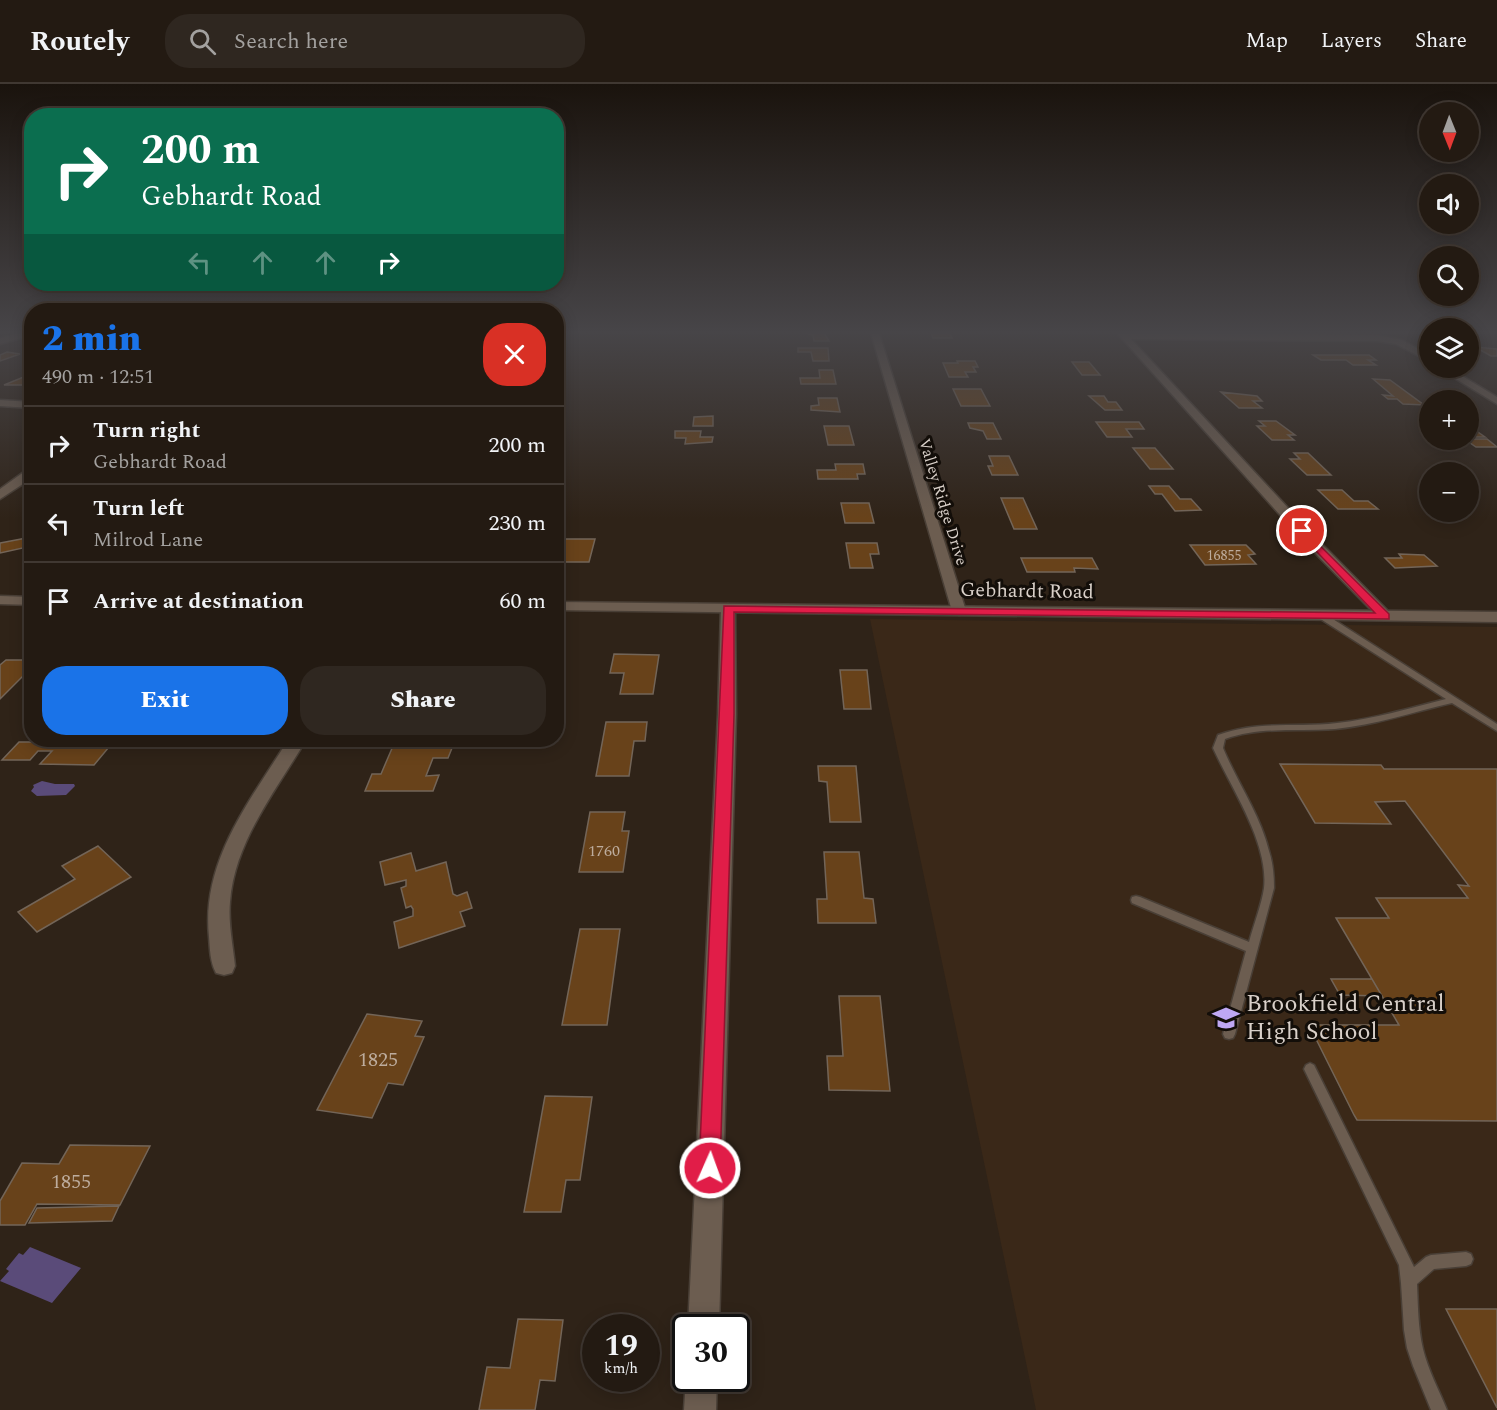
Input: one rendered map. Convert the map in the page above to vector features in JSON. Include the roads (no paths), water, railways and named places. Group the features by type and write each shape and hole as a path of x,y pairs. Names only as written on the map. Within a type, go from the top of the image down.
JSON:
{"street":[{"name":"Valley Ridge Drive","path":"894,395 959,611"},
{"path":"1178,395 1311,541 1385,616"},
{"path":"0,403 24,404"},
{"path":"0,495 24,478"},
{"path":"0,600 24,601"},
{"name":"Gebhardt Road","path":"564,606 1497,617"},
{"path":"704,1314 728,714 728,608"},
{"path":"224,966 218,915 220,890 227,867 246,827 293,747"},
{"path":"700,1410 701,1392"}],"lane":[{"path":"1322,616 1497,728"},
{"path":"1229,1034 1269,888 1268,856 1256,823 1218,748 1221,736 1235,730 1253,728 1344,725 1454,700"},
{"path":"1136,900 1251,948"},
{"path":"1310,1069 1397,1245 1410,1280 1412,1336 1416,1354 1439,1410"},
{"path":"1410,1280 1431,1262 1466,1259"}],"place":[{"name":"Brookfield Central High School","path":"1226,1018"}]}
